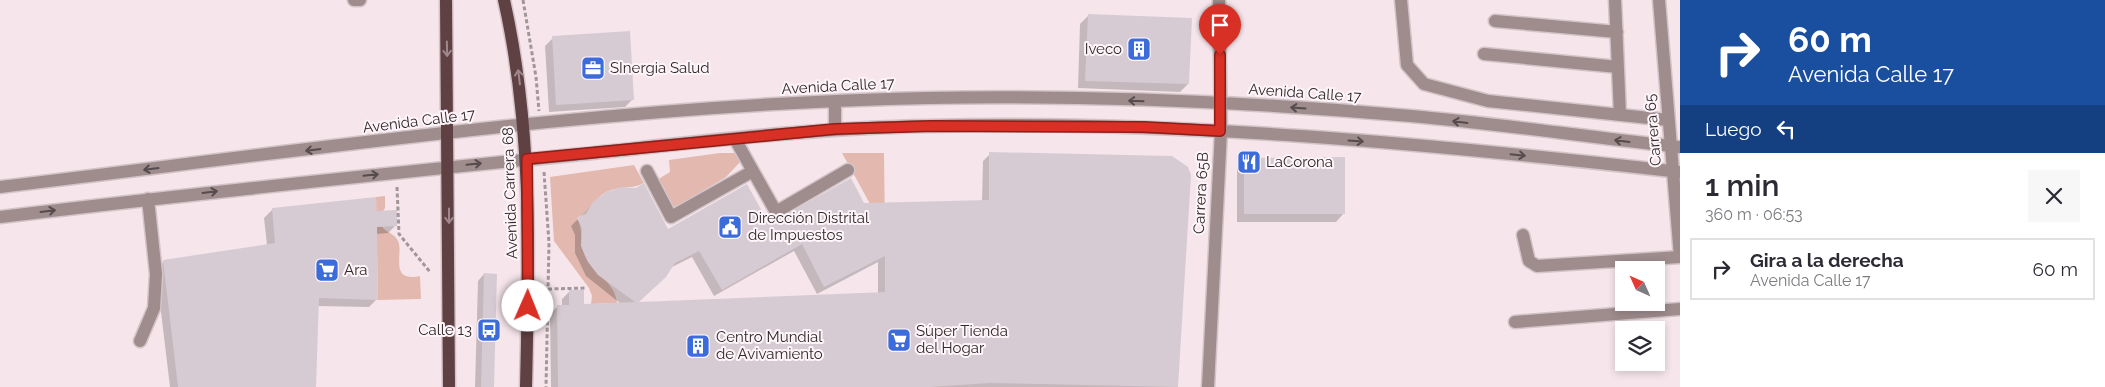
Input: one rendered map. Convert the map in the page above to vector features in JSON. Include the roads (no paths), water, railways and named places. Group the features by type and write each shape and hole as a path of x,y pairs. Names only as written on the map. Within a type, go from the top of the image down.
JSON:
{"main road":[{"path":"446,0 449,387"},
{"name":"Avenida Carrera 68","path":"504,0 517,58 527,159 529,250 526,387"}],"street":[{"path":"354,0 360,0"},
{"name":"Carrera 65B","path":"1208,387 1220,131 1219,0"},
{"path":"1401,0 1406,65 1424,84 1488,101 1668,120"},
{"path":"1615,0 1620,115"},
{"name":"Carrera 65","path":"1660,0 1668,120 1675,147 1680,257"},
{"path":"1495,21 1617,32"},
{"path":"1484,54 1618,68"},
{"name":"Avenida Calle 17","path":"0,187 448,134 675,110 835,101 1019,97 1220,103 1413,116 1675,147"},
{"path":"835,101 835,129"},
{"path":"0,217 148,199 527,159 835,129 932,126 1144,127 1220,131 1435,146 1676,172"},
{"path":"735,139 776,212 848,170"},
{"path":"647,171 671,216 753,171"},
{"path":"140,341 154,308 156,274 148,199"},
{"path":"1523,235 1530,261 1537,266 1680,257"},
{"path":"1515,322 1680,309"}],"place":[{"name":"Iveco","path":"1139,49"},
{"name":"SInergia Salud","path":"593,68"},
{"name":"LaCorona","path":"1249,162"},
{"name":"Dirección Distrital de Impuestos","path":"730,227"},
{"name":"Ara","path":"327,270"},
{"name":"Calle 13","path":"489,330"},
{"name":"Súper Tienda del Hogar","path":"899,340"},
{"name":"Centro Mundial de Avivamiento","path":"698,346"}]}
